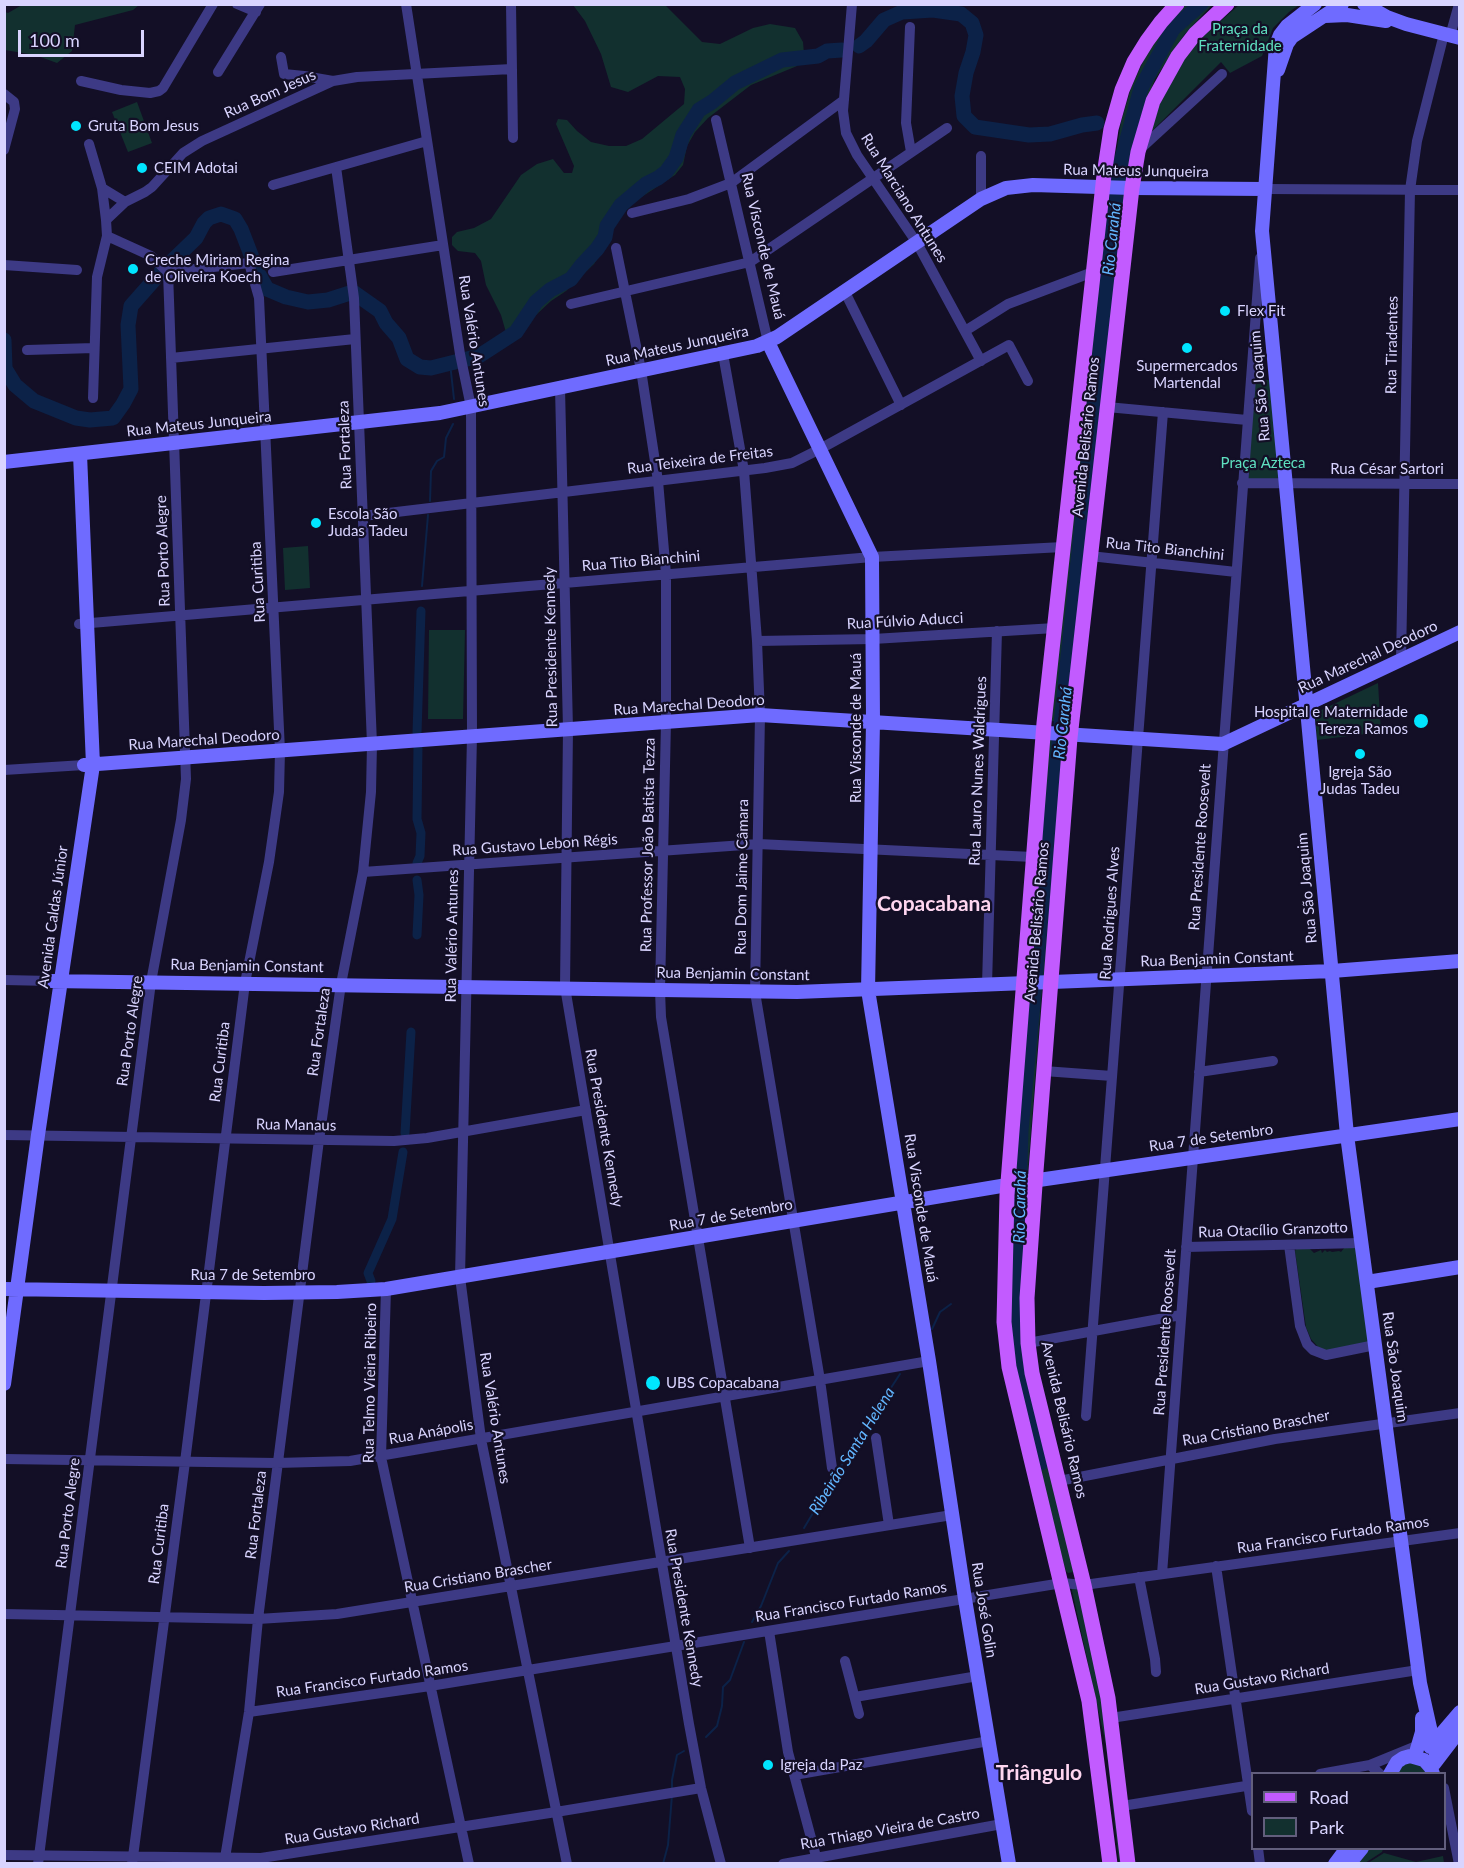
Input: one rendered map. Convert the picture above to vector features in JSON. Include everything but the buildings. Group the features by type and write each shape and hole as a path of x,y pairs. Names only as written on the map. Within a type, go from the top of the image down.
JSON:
{"main road":[{"name":"Avenida Belisário Ramos","path":"1128,1863 1111,1718 1084,1584 1032,1373 1028,1343 1028,1298 1021,1183 1025,983 1033,857 1063,547 1111,129 1122,90 1134,62 1161,22 1177,4"},
{"name":"Avenida Belisário Ramos","path":"1110,1863 1089,1701 1014,1391 1005,1344 1004,1322 1021,1183 1044,1071 1047,982 1068,734 1107,407 1129,188 1153,101 1178,56 1194,34 1227,4"}],"street":[{"path":"81,81 121,90 150,93 159,91 164,88 213,4"},
{"path":"218,72 258,8 237,4"},
{"name":"Rua Valério Antunes","path":"406,4 460,354 471,407 472,736 460,1277 480,1439 567,1863"},
{"path":"511,4 513,138"},
{"name":"Rua Marciano Antunes","path":"852,4 843,111 846,134 856,155 917,243 981,361"},
{"name":"Rua São Joaquim","path":"1341,4 1319,10 1287,26 1276,45 1262,231 1347,1135 1419,1676 1422,1726 1416,1754"},
{"path":"1364,4 1387,17 1406,24 1451,36"},
{"name":"Rua Tiradentes","path":"1401,660 1410,190 1417,141 1459,4"},
{"path":"1319,10 1406,24"},
{"path":"910,27 906,123 911,152"},
{"path":"281,57 284,74 304,75 333,81"},
{"name":"Rua Bom Jesus","path":"106,220 125,202 152,187 191,146 333,81 357,77 512,69"},
{"path":"1138,152 1222,74"},
{"path":"4,94 14,102 15,109 4,150"},
{"path":"632,213 698,196 731,183 844,100"},
{"name":"Rua Visconde de Mauá","path":"716,120 768,342 872,556 873,722 868,990 929,1361"},
{"path":"571,304 750,262 947,128"},
{"path":"273,185 427,141"},
{"path":"89,144 102,188 107,236 98,277 93,398"},
{"path":"981,156 981,199"},
{"name":"Rua Fortaleza","path":"224,1861 249,1712 277,1463 319,1140 341,984 363,872 368,823 372,744 353,293 336,167"},
{"name":"Rua Mateus Junqueira","path":"4,462 440,413 757,346 768,342 845,292 981,199 994,192 1018,185 1106,188 1460,190"},
{"path":"102,188 125,202"},
{"name":"Rua Presidente Roosevelt","path":"1162,1574 1262,231"},
{"path":"107,236 151,256 168,272"},
{"path":"273,272 443,246"},
{"name":"Rua Professor João Batista Tezza","path":"616,248 641,370 658,481 666,574 666,722 660,990 664,1039 750,1548"},
{"name":"Rua Curitiba","path":"132,1860 245,983 275,827 280,751 259,298 249,263 168,272"},
{"path":"4,264 76,270"},
{"name":"Rua Porto Alegre","path":"39,1860 151,982 184,802 186,758 168,272"},
{"path":"965,331 1008,304 1093,272"},
{"path":"845,292 901,405"},
{"path":"171,358 355,339"},
{"name":"Rua Teixeira de Freitas","path":"363,516 744,471 792,463 1009,345 1028,381"},
{"path":"27,350 94,348"},
{"name":"Rua Dom Jaime Câmara","path":"723,354 744,471 757,641 760,715 755,992 820,1380 832,1468"},
{"name":"Rua Presidente Kennedy","path":"560,388 568,729 565,987 701,1788 721,1863"},
{"path":"1107,407 1247,420"},
{"name":"Rua Rodrigues Alves","path":"1086,1416 1163,412"},
{"name":"Avenida Caldas Júnior","path":"4,1315 10,1289 88,765 76,454"},
{"name":"Rua César Sartori","path":"1242,483 1460,484"},
{"name":"Rua Tito Bianchini","path":"83,624 872,556 1063,547"},
{"name":"Rua Tito Bianchini","path":"1090,556 1236,572"},
{"name":"Rua Fúlvio Aducci","path":"757,641 873,639 1055,628"},
{"name":"Rua Lauro Nunes Waldrigues","path":"987,985 997,631"},
{"name":"Rua Marechal Deodoro","path":"4,771 760,715 1223,744 1460,632"},
{"name":"Rua Gustavo Lebon Régis","path":"363,872 758,844 1033,857"},
{"name":"Rua Benjamin Constant","path":"4,980 565,987 755,992 868,990 1332,971 1460,961"},
{"path":"1199,1071 1274,1061"},
{"path":"1044,1071 1112,1076"},
{"name":"Rua Manaus","path":"4,1135 394,1141 427,1138 586,1110"},
{"name":"Rua 7 de Setembro","path":"10,1289 299,1293 386,1289 1021,1183 1460,1119"},
{"name":"Rua Otacílio Granzotto","path":"1186,1247 1361,1243"},
{"path":"1289,1245 1300,1326 1312,1350 1326,1355 1375,1345"},
{"path":"1367,1282 1460,1267"},
{"name":"Avenida Caldas Júnior","path":"4,1383 10,1289"},
{"name":"Rua Telmo Vieira Ribeiro","path":"386,1289 381,1456 469,1863"},
{"path":"1028,1343 1181,1315"},
{"name":"Rua Anápolis","path":"4,1460 323,1463 381,1456 929,1361"},
{"name":"Rua José Golin","path":"929,1361 965,1599 1009,1863"},
{"name":"Rua Cristiano Brascher","path":"1059,1481 1275,1439 1460,1413"},
{"path":"876,1438 889,1525"},
{"name":"Rua Cristiano Brascher","path":"4,1614 258,1619 337,1614 952,1515"},
{"name":"Rua Francisco Furtado Ramos","path":"249,1712 528,1671 1062,1583 1084,1584 1460,1533"},
{"path":"1122,1806 1251,1785 1216,1566"},
{"path":"1139,1577 1156,1672"},
{"path":"769,1631 784,1734 817,1860"},
{"path":"844,1661 859,1714"},
{"path":"855,1697 978,1676"},
{"name":"Rua São Joaquim","path":"1419,1676 1434,1744 1435,1770"},
{"name":"Rua Gustavo Richard","path":"1111,1718 1236,1698 1419,1676"},
{"path":"1391,1772 1397,1762 1403,1758 1434,1744 1460,1712"},
{"path":"1332,1772 1370,1769 1394,1755 1416,1754 1435,1770 1460,1730"},
{"path":"794,1775 988,1741"},
{"name":"Rua Gustavo Richard","path":"4,1855 39,1860 224,1861 272,1857 701,1788"},
{"path":"1451,1803 1459,1863"},
{"name":"Rua Thiago Vieira de Castro","path":"783,1863 817,1860 1002,1824"},
{"path":"1335,1863 1345,1850"},
{"path":"1349,1863 1360,1850"}],"green space":[{"path":"22,5 139,5 133,10 75,25 72,51 57,63 35,55 5,50 5,12 8,13"},
{"path":"573,5 665,5 702,42 720,44 753,28 770,24 795,28 803,42 804,54 797,66 751,85 708,118 695,132 687,146 683,165 675,175 637,200 622,214 594,264 536,315 514,341 507,336 501,315 486,285 481,261 475,253 458,251 452,245 452,237 457,232 474,228 491,219 521,175 537,164 553,159 564,173 572,173 574,166 556,124 558,119 567,120 591,142 609,146 626,146 642,139 684,104 685,89 680,77 658,76 628,92 611,87 601,54 585,21"},
{"path":"1183,5 1212,5 1184,35 1155,79 1136,128 1127,180 1112,179 1121,122 1131,88 1146,55"},
{"name":"Praça da Fraternidade","path":"1239,5 1299,5 1273,28 1262,56 1230,73 1221,62 1151,132 1163,92 1180,63 1200,39"},
{"path":"137,102 152,143 128,152 112,112"},
{"path":"1107,193 1127,195 1065,722 1049,721"},
{"name":"Praça Azteca","path":"1250,380 1276,381 1286,484 1242,483"},
{"path":"308,546 310,588 285,590 283,548"},
{"path":"429,630 465,630 463,719 428,719"},
{"path":"1378,683 1381,732 1317,740 1315,713"},
{"path":"1047,733 1063,734 1043,977 1027,976"},
{"path":"1029,988 1041,988 1042,990 1028,1170 1026,1173 1016,1174"},
{"path":"1011,1190 1026,1190 1023,1275 1074,1572 1068,1573 1045,1498 1011,1356"},
{"path":"1308,1247 1314,1253 1321,1250 1322,1253 1325,1250 1341,1252 1345,1247 1357,1247 1370,1342 1334,1352 1320,1349 1311,1339 1306,1327 1295,1251 1297,1248"},
{"path":"1071,1586 1080,1586 1110,1725 1125,1863 1119,1863 1106,1745"},
{"path":"1417,1762 1425,1772 1398,1772 1405,1763"},
{"path":"1365,1850 1383,1850 1365,1863 1354,1864"},
{"path":"1384,1853 1416,1862 1443,1856 1444,1863 1368,1863"}],"waterway":[{"name":"Rio Carahá","path":"1041,1463 1017,1350 1016,1287 1021,1130 1119,169 1141,88 1173,29 1201,4"},
{"path":"859,46 884,20 902,12 933,10 961,14 972,23 976,35 962,96 964,116 975,127 1029,135 1050,134 1097,123"},
{"path":"169,264 196,238 209,218 221,214 235,219 267,289 286,297 308,302 328,300 353,292 380,311 386,323 399,338 407,359 420,367 431,368 479,356 516,332 536,302 550,290 571,279 597,249 605,237 607,226 621,205 646,184 666,172 676,158 683,135 699,110 735,83 782,60 818,56 827,51 842,50"},
{"path":"4,367 15,385 34,401 76,418 90,420 113,418 131,389 128,325 131,306 161,272"},
{"path":"4,340 5,367"},
{"path":"450,363 454,399"},
{"path":"430,501 431,471 437,461 444,457 446,438 453,424"},
{"path":"422,586 428,515"},
{"path":"417,733 421,611"},
{"path":"417,863 420,856 421,833 417,819 418,746"},
{"path":"417,880 419,895 417,935"},
{"path":"405,1133 411,1032"},
{"path":"371,1281 368,1273 392,1219 403,1152"},
{"name":"Ribeirão Santa Helena","path":"1011,1266 1017,1265"},
{"name":"Ribeirão Santa Helena","path":"932,1329 940,1312 951,1304"},
{"name":"Ribeirão Santa Helena","path":"804,1528 900,1374"},
{"name":"Ribeirão Santa Helena","path":"752,1622 778,1563 789,1551"},
{"name":"Ribeirão Santa Helena","path":"706,1737 717,1726 722,1706 723,1687 730,1680 744,1642"},
{"name":"Ribeirão Santa Helena","path":"672,1789 677,1755 684,1751"},
{"name":"Ribeirão Santa Helena","path":"663,1864 668,1845 672,1795"}],"place":[{"name":"Gruta Bom Jesus","path":"76,126"},
{"name":"CEIM Adotai","path":"142,168"},
{"name":"Creche Miriam Regina de Oliveira Koech","path":"133,269"},
{"name":"Flex Fit","path":"1225,311"},
{"name":"Supermercados Martendal","path":"1187,348"},
{"name":"Escola São Judas Tadeu","path":"316,523"},
{"name":"Hospital e Maternidade Tereza Ramos","path":"1421,721"},
{"name":"Igreja São Judas Tadeu","path":"1360,754"},
{"name":"UBS Copacabana","path":"653,1383"},
{"name":"Igreja da Paz","path":"768,1765"}],"district":[{"name":"Copacabana","path":"934,904"},
{"name":"Triângulo","path":"1039,1773"}]}
